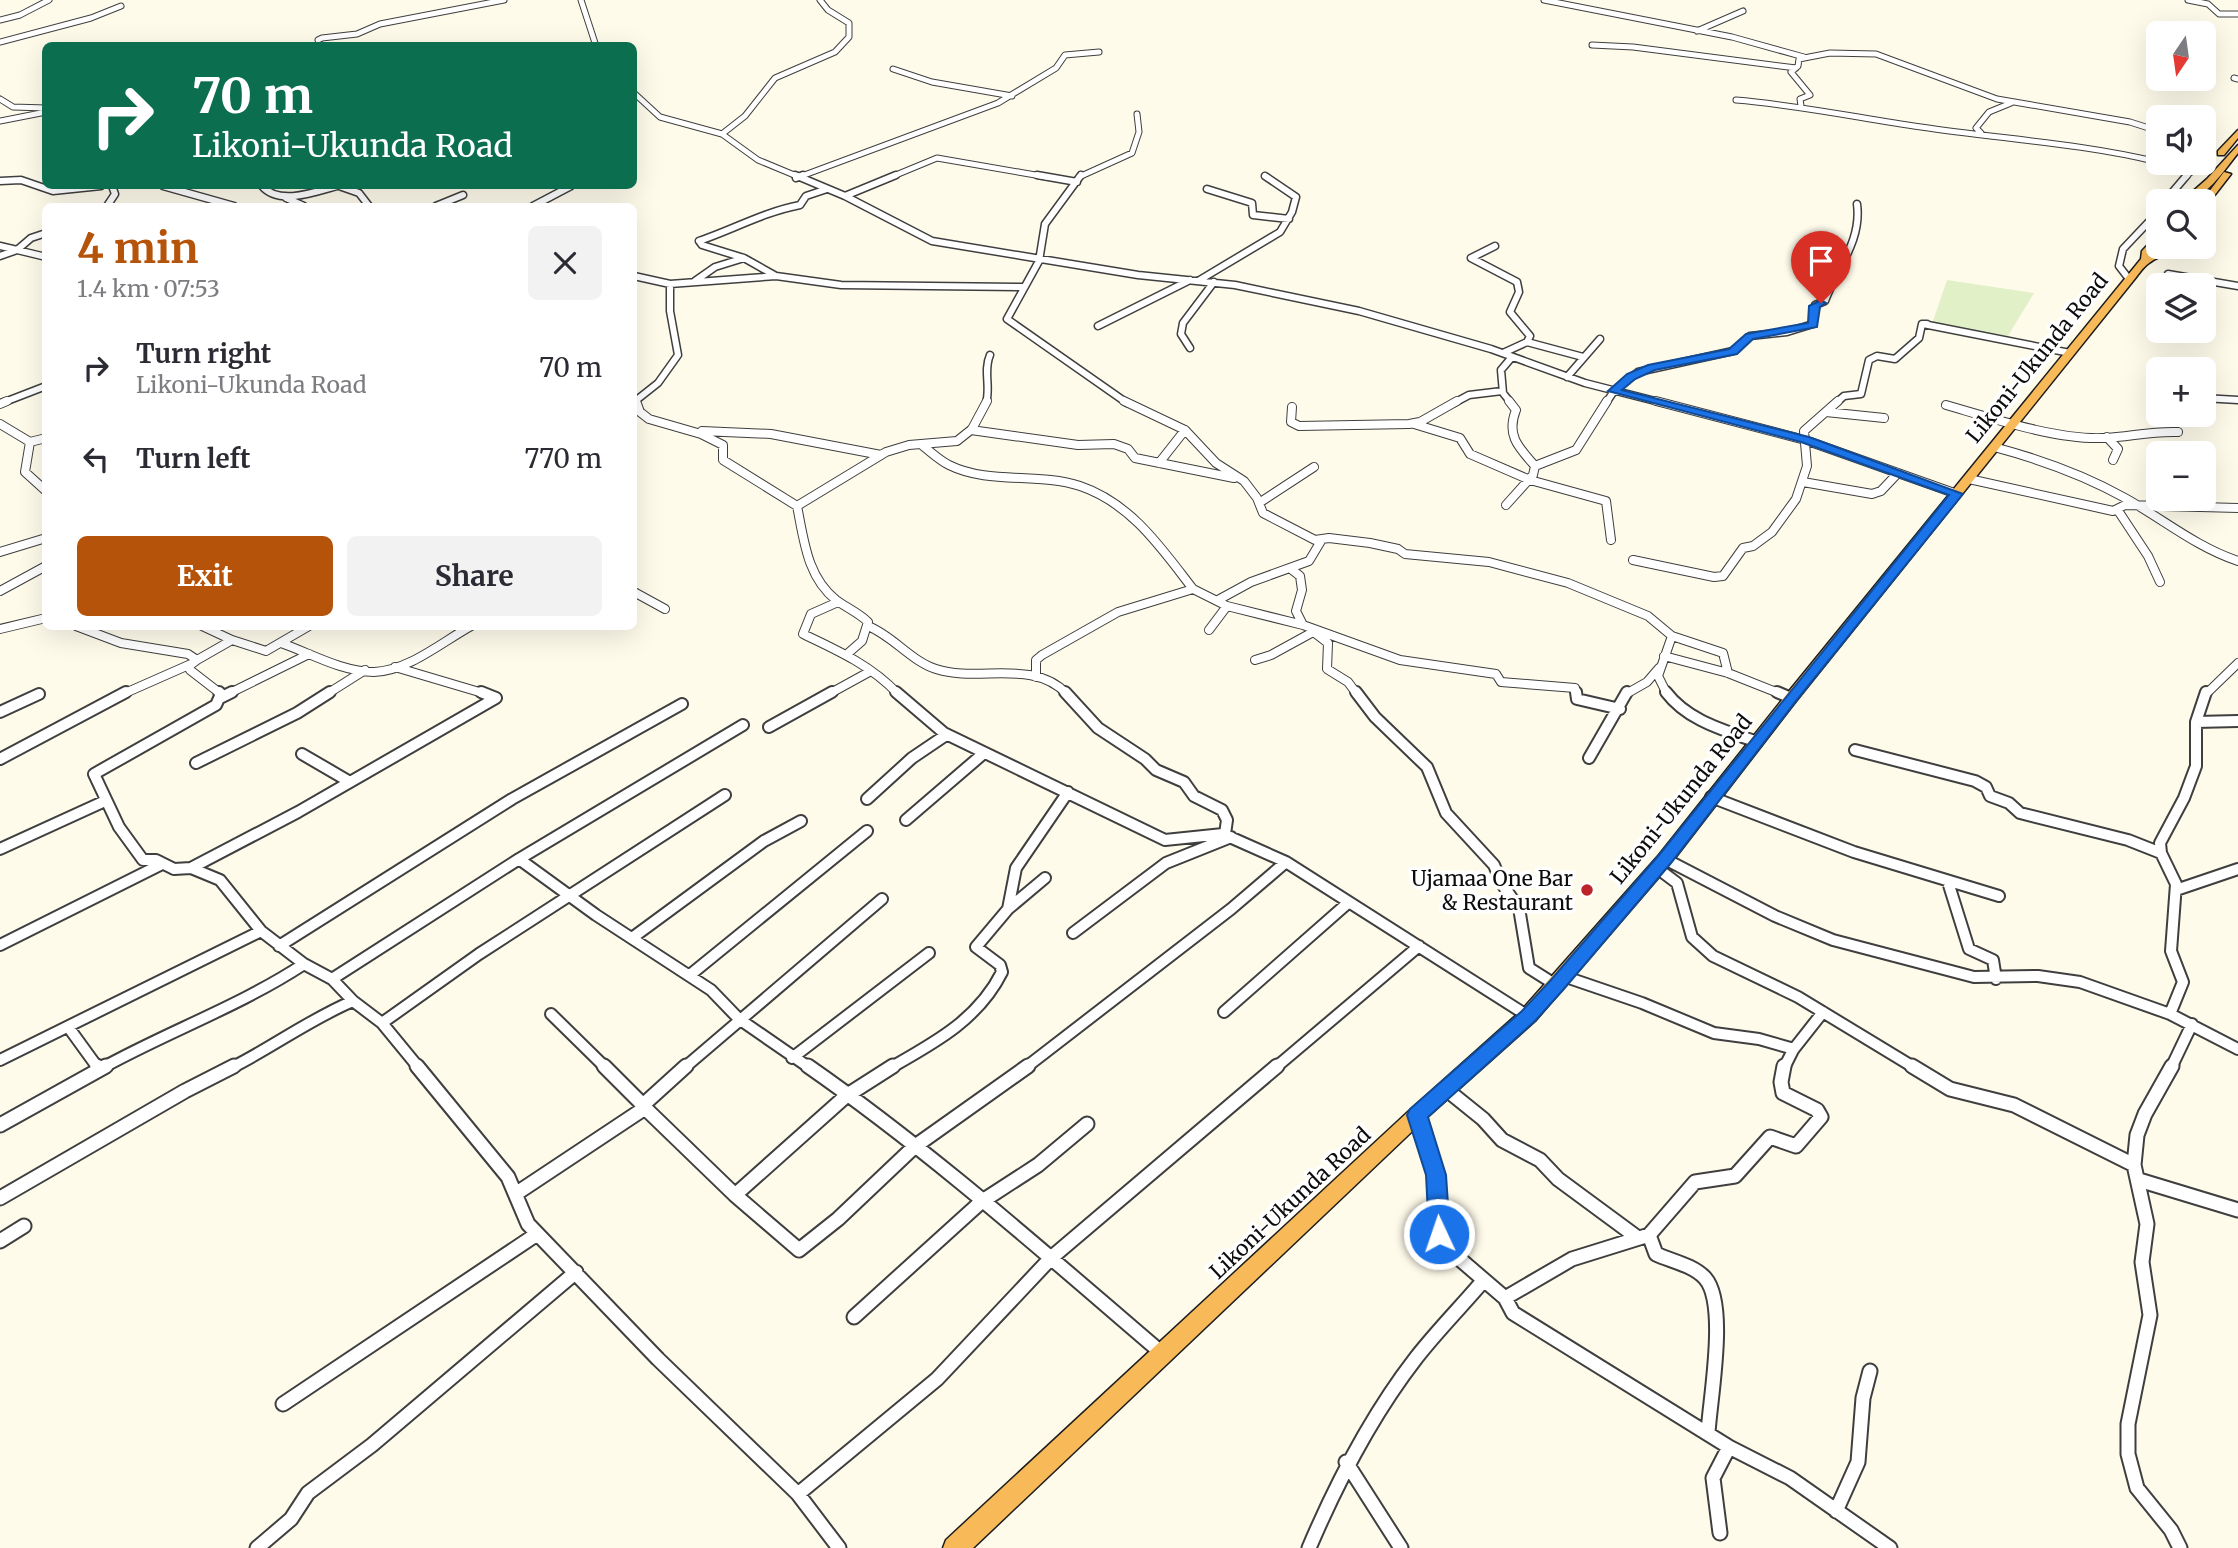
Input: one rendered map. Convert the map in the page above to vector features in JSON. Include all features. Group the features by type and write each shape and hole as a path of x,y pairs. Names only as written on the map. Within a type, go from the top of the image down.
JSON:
{"highway":[{"path":"2194,189 2197,181 2238,133"},
{"path":"2214,189 2214,182 2238,148"},
{"path":"2199,189 2214,182 2238,161"},
{"path":"2216,194 2227,188 2238,175"},
{"name":"Likoni-Ukunda Road","path":"955,1548 1164,1355 1417,1115 1528,1016 1661,864 1791,698 2146,260"}],"street":[{"path":"0,20 20,15 49,0"},
{"path":"319,42 322,38 356,34 380,24 504,0"},
{"path":"581,0 595,42"},
{"path":"722,134 745,116 775,78 835,52 849,37 849,23 828,10 820,0"},
{"path":"1544,0 1697,31 1804,57"},
{"path":"2188,0 2207,4 2220,14 2238,14"},
{"path":"0,42 91,18 121,6"},
{"path":"1697,31 1743,11"},
{"path":"1669,20 1675,27"},
{"path":"1592,45 1633,47 1796,68"},
{"path":"796,178 856,153 939,126 1012,96 1056,68 1065,55 1099,52"},
{"path":"1801,106 1800,99 1810,95 1791,72 1796,68 1797,60 1837,52 1876,54 2012,103 2130,122 2146,127"},
{"path":"893,69 932,82 1012,96"},
{"path":"637,96 660,117 722,134 752,157 796,178 845,195 932,241 1040,259 1214,282 1359,312 1503,354 1614,391 1805,440 1957,494"},
{"path":"0,99 13,107 42,110"},
{"path":"1736,100 1801,106 2103,149 2146,159"},
{"path":"1981,133 1976,128 1985,116 2012,103"},
{"path":"0,121 42,111"},
{"path":"1137,114 1140,141 1137,148 1119,161 1083,174 1060,199 1045,222 1040,259 1007,319 1009,323 1133,408 1185,430 1216,463 1244,481 1263,513 1321,541"},
{"path":"845,195 937,158 1077,182"},
{"path":"2176,189 2188,175"},
{"path":"1098,326 1194,280 1280,232 1289,219 1296,197 1265,176"},
{"path":"0,181 21,180 42,187"},
{"path":"47,189 72,189"},
{"path":"170,189 223,203"},
{"path":"265,189 268,193 283,196 304,195 327,189"},
{"path":"347,189 359,193 367,203"},
{"path":"539,203 565,189"},
{"path":"776,276 744,258 699,242 737,228 769,211 800,205 806,196 828,189"},
{"path":"1207,189 1252,203 1253,215 1289,219"},
{"path":"443,203 463,195"},
{"path":"283,196 298,203"},
{"path":"1506,505 1530,480 1535,466 1577,449 1614,391 1631,376 1652,367 1733,351 1750,336 1787,332 1792,328 1813,324 1815,306 1825,301 1830,283 1857,234 1860,216 1857,204"},
{"path":"2129,279 2119,266 2123,249 2146,225"},
{"path":"0,256 17,250 31,238 42,234"},
{"path":"0,246 42,256"},
{"path":"1495,246 1471,258 1517,282 1519,292 1510,313 1529,331 1527,342"},
{"path":"691,283 715,267 744,258"},
{"path":"637,277 670,284 776,276 841,285 1023,287"},
{"path":"1190,348 1181,334 1183,323 1214,282"},
{"path":"2216,282 2238,286"},
{"path":"637,399 658,383 678,355 670,311 670,284"},
{"path":"1633,560 1722,576 1730,569 1742,548 1752,547 1782,521 1803,482 1809,450 1804,431 1844,396 1861,394 1869,360 1877,356 1895,359 1919,338 1925,324 2070,353"},
{"path":"1567,377 1600,339"},
{"path":"1503,354 1527,342 1583,357"},
{"path":"797,506 846,472 881,455 901,447 959,441 971,430 986,405 989,391 985,366 990,355"},
{"path":"1512,357 1501,370 1502,391 1516,410 1510,425 1517,447 1535,466"},
{"path":"0,404 42,388"},
{"path":"1414,424 1469,395 1502,391"},
{"path":"2216,399 2238,400"},
{"path":"637,405 640,412 656,422 698,432 758,432 881,455"},
{"path":"1946,405 2013,424 2108,437 2144,430 2178,432"},
{"path":"1292,407 1291,422 1298,426 1414,424 1460,438 1470,454 1530,480 1606,501 1611,540"},
{"path":"1826,412 1846,417 1884,418"},
{"path":"0,424 30,442 42,439"},
{"path":"971,430 1078,445 1114,444 1128,449 1135,458 1244,481"},
{"path":"1159,463 1185,430"},
{"path":"698,432 723,445 723,460 797,506 803,546 814,577 838,602 860,614 869,626 888,635 919,661 938,670 1036,677 1060,687 1098,728 1146,759 1156,769 1184,782 1194,796 1222,810 1227,820 1228,836"},
{"path":"2108,437 2118,449 2113,460"},
{"path":"30,442 25,472 42,487"},
{"path":"923,446 945,463 965,470 1049,480 1096,492 1161,544 1172,565 1193,589 1227,606 1309,629 1400,660 1496,674 1501,682 1512,684 1576,689 1577,699 1620,709"},
{"path":"1994,447 2055,463 2139,506 2216,554 2238,561"},
{"path":"1259,503 1314,467"},
{"path":"1803,482 1872,494 1881,491 1898,473"},
{"path":"33,479 42,476"},
{"path":"1969,479 2071,504 2117,509 2125,505 2238,508"},
{"path":"2117,509 2148,556 2160,582"},
{"path":"1218,600 1252,582 1309,561 1321,541 1329,538 1370,543 1398,549 1405,554 1477,560 1568,583 1648,616 1672,636 1723,653 1728,673"},
{"path":"0,552 42,539"},
{"path":"0,591 42,568"},
{"path":"1290,569 1300,576 1302,590 1296,611 1309,629 1328,643 1327,669 1348,681 1375,717 1427,767 1446,813 1490,859 1517,904 1526,937 1529,968 1560,981 1642,1003 1714,1033 1759,1039 1794,1049"},
{"path":"1036,677 1036,660 1042,654 1118,612 1193,589"},
{"path":"637,594 665,610"},
{"path":"838,602 811,614 803,633 846,655 888,682 902,699 946,735 1165,840 1228,836 1286,862 1528,1016"},
{"path":"1209,630 1227,606"},
{"path":"0,629 42,619"},
{"path":"846,655 861,643 869,626"},
{"path":"1255,660 1270,655 1309,629"},
{"path":"87,630 121,643 180,651 194,662"},
{"path":"211,630 263,652 302,630"},
{"path":"281,643 309,654 375,672 395,667 464,630"},
{"path":"1589,758 1620,709 1628,690 1647,682 1659,667 1672,636"},
{"path":"0,759 151,680 194,662 232,640"},
{"path":"309,654 222,697 216,705 96,772 94,777 105,801 137,855 174,869 191,868 350,782 496,698 459,684 395,667"},
{"path":"1664,656 1728,673 1791,698"},
{"path":"194,662 190,670 220,692 222,697"},
{"path":"2170,1014 2183,982 2171,951 2176,890 2161,853 2160,843 2184,798 2196,766 2196,722 2207,690 2238,663"},
{"path":"1659,667 1660,682 1684,710 1757,742"},
{"path":"196,763 297,713 365,670"},
{"path":"769,727 869,672"},
{"path":"0,712 39,694"},
{"path":"279,946 529,789 682,704"},
{"path":"2196,722 2238,721"},
{"path":"332,979 519,859 743,725"},
{"path":"867,799 912,758 946,735"},
{"path":"1855,750 1941,770 1986,787 1990,796 2009,803 2020,813 2128,841 2161,853"},
{"path":"906,820 984,753"},
{"path":"302,754 350,782"},
{"path":"1008,909 1016,868 1068,792"},
{"path":"382,1023 479,954 725,795"},
{"path":"1712,797 1802,835 1948,882 1999,895"},
{"path":"0,849 105,801"},
{"path":"632,938 764,841 801,821"},
{"path":"690,975 867,831"},
{"path":"1073,933 1166,863 1228,836"},
{"path":"519,859 690,975 710,990 739,1019 848,1094 1051,1258 1164,1355"},
{"path":"551,1014 735,1195 799,1250 838,1219 914,1147 1002,1086 1231,909 1286,862"},
{"path":"1661,864 1829,939 1967,976 1996,979 2038,976 2067,979 2104,989 2170,1014 2238,1049"},
{"path":"1661,864 1677,883 1687,925 1699,946 1713,956 1823,1012 1950,1089 2014,1105 2134,1165"},
{"path":"0,944 160,865"},
{"path":"191,868 220,880 261,931 304,964 332,979 353,1001 382,1023 517,1192 520,1213 537,1234 659,1359 798,1494 839,1548"},
{"path":"2176,890 2238,869"},
{"path":"735,1195 848,1094 931,1046 969,1016 994,989 1002,968 976,947 1008,909 1045,878"},
{"path":"1948,882 1969,949 1993,960 1996,979"},
{"path":"517,1192 644,1107 739,1019 882,899"},
{"path":"1224,1012 1349,902"},
{"path":"0,1060 261,931"},
{"path":"798,1494 937,1379 1051,1258 1419,946"},
{"path":"792,1058 929,953"},
{"path":"0,1125 99,1069 214,1011 260,993 304,964"},
{"path":"0,1198 186,1091 258,1055 329,1011 353,1001"},
{"path":"1505,1298 1572,1259 1643,1237 1695,1182 1735,1176 1770,1137 1796,1146 1821,1120 1817,1110 1783,1093 1779,1079 1784,1063 1823,1012"},
{"path":"2180,1548 2171,1530 2137,1488 2128,1454 2129,1424 2150,1315 2142,1262 2147,1224 2134,1165 2137,1135 2145,1114 2170,1071 2192,1024"},
{"path":"69,1028 99,1069"},
{"path":"1447,1090 1483,1119 1502,1140 1540,1160 1558,1179 1643,1237 1656,1254 1701,1275 1710,1284 1717,1331 1708,1433"},
{"path":"1417,1115 1436,1175 1441,1242 1505,1298 1513,1313 1729,1447 1790,1478 1890,1548"},
{"path":"854,1317 981,1202 1038,1165 1087,1124"},
{"path":"2139,1180 2238,1210"},
{"path":"0,1241 24,1226"},
{"path":"283,1404 537,1234"},
{"path":"257,1548 290,1520 308,1493 372,1445 576,1272"},
{"path":"1309,1548 1346,1462 1411,1364 1483,1281"},
{"path":"1836,1511 1853,1479 1858,1462 1863,1398 1870,1371"},
{"path":"1720,1532 1713,1478 1729,1447"},
{"path":"1346,1462 1401,1548"}],"green space":[{"path":"1947,280 2034,293 2008,336 1932,324"}],"place":[{"name":"Ujamaa One Bar & Restaurant","path":"1587,890"}],"route":[{"path":"1439,1234 1436,1175 1417,1115 1528,1016 1556,985 1665,859 1791,698 1957,494 1757,425 1614,391 1631,376 1652,367 1733,351 1750,336 1804,328 1813,324 1815,306 1821,303"}]}
